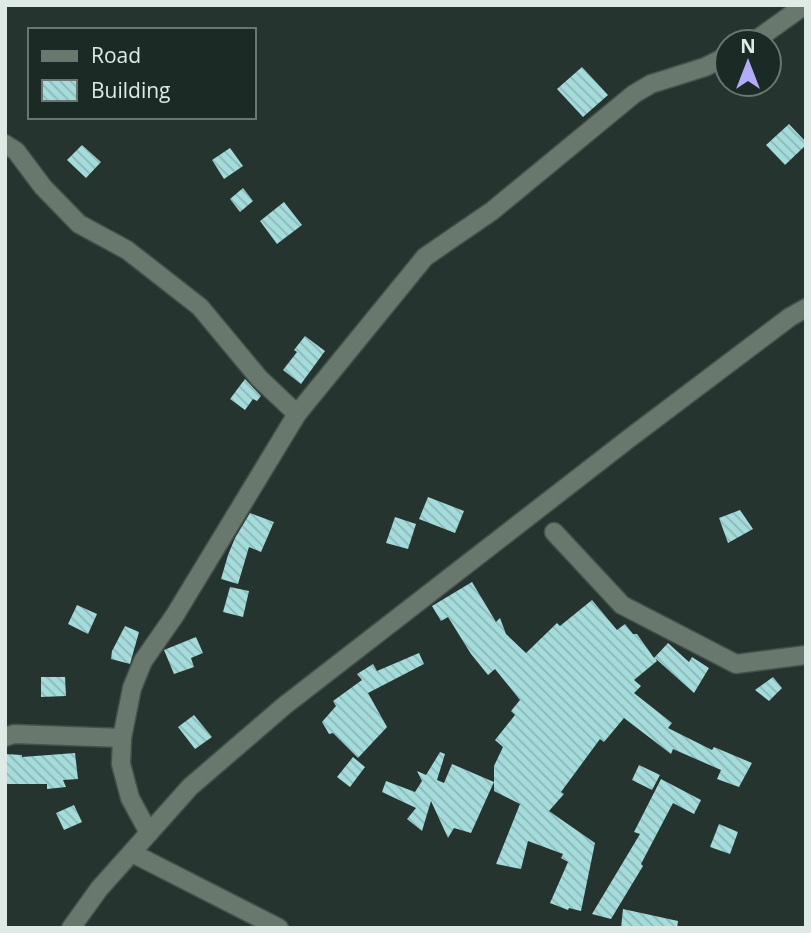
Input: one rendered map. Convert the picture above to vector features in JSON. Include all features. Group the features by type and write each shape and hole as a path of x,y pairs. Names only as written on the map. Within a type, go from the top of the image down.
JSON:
{"street":[{"path":"772,28 804,5"},
{"path":"149,833 130,798 121,764 122,738 132,688 143,661 175,615 297,414 425,257 492,211 634,94 650,84 713,63"},
{"path":"5,144 16,151 43,187 79,224 127,250 200,307 258,378 297,414"},
{"path":"71,928 99,889 190,787 284,706 631,437 790,317 806,308"},
{"path":"554,532 622,605 736,664 806,655"},
{"path":"5,737 14,733 122,738"},
{"path":"132,853 279,928"}],"building":[{"path":"582,67 608,95 583,117 557,89"},
{"path":"789,124 806,145 785,165 766,145"},
{"path":"82,145 101,162 86,178 67,160"},
{"path":"230,148 243,166 224,179 212,160"},
{"path":"243,188 253,201 240,212 230,199"},
{"path":"284,202 302,225 277,244 260,221"},
{"path":"305,336 325,351 301,384 283,370"},
{"path":"245,379 261,396 257,401 253,399 245,410 230,399"},
{"path":"428,497 464,511 455,533 419,519"},
{"path":"740,510 753,529 728,543 719,518"},
{"path":"250,513 274,522 261,552 249,547 238,584 221,579 235,538"},
{"path":"395,517 416,524 408,549 386,543"},
{"path":"472,582 496,622 500,618 506,634 526,653 557,623 560,626 592,600 617,630 625,624 633,634 637,634 654,658 668,643 689,662 692,657 709,668 694,693 655,658 657,661 634,680 641,686 634,693 672,723 668,728 712,750 714,747 752,763 739,787 717,779 721,770 673,749 671,754 624,718 604,742 600,739 561,792 564,794 549,811 595,843 581,911 568,910 550,903 568,862 561,858 563,854 528,841 521,869 496,864 520,804 494,791 494,766 503,747 495,740 515,715 511,711 520,700 495,669 488,675 448,617 441,621 432,606"},
{"path":"230,587 249,591 243,617 223,612"},
{"path":"77,605 97,614 88,634 68,624"},
{"path":"125,626 139,632 130,664 111,659 112,651"},
{"path":"196,637 203,653 191,658 194,667 174,674 164,650"},
{"path":"419,653 424,664 368,693 387,727 358,758 333,733 329,734 322,722 336,706 333,701 362,680 357,674 373,664 377,671"},
{"path":"41,677 65,677 66,696 41,697"},
{"path":"773,677 782,688 769,701 755,690"},
{"path":"194,715 212,737 195,749 178,727"},
{"path":"440,752 445,754 437,780 444,783 452,764 494,782 471,833 454,828 448,838 431,801 422,831 407,819 416,808 382,792 386,781 415,792 422,781 417,771 426,775"},
{"path":"75,753 78,779 63,780 66,787 47,789 47,784 5,784 5,754 22,757"},
{"path":"353,757 365,767 350,787 337,777"},
{"path":"639,765 660,775 652,790 632,780"},
{"path":"661,779 701,800 694,814 673,803 641,864 643,866 611,919 592,914 640,834 634,832"},
{"path":"74,805 82,822 64,830 56,813"},
{"path":"719,824 738,832 730,854 710,847"},
{"path":"623,909 678,921 677,928 621,928"}]}
